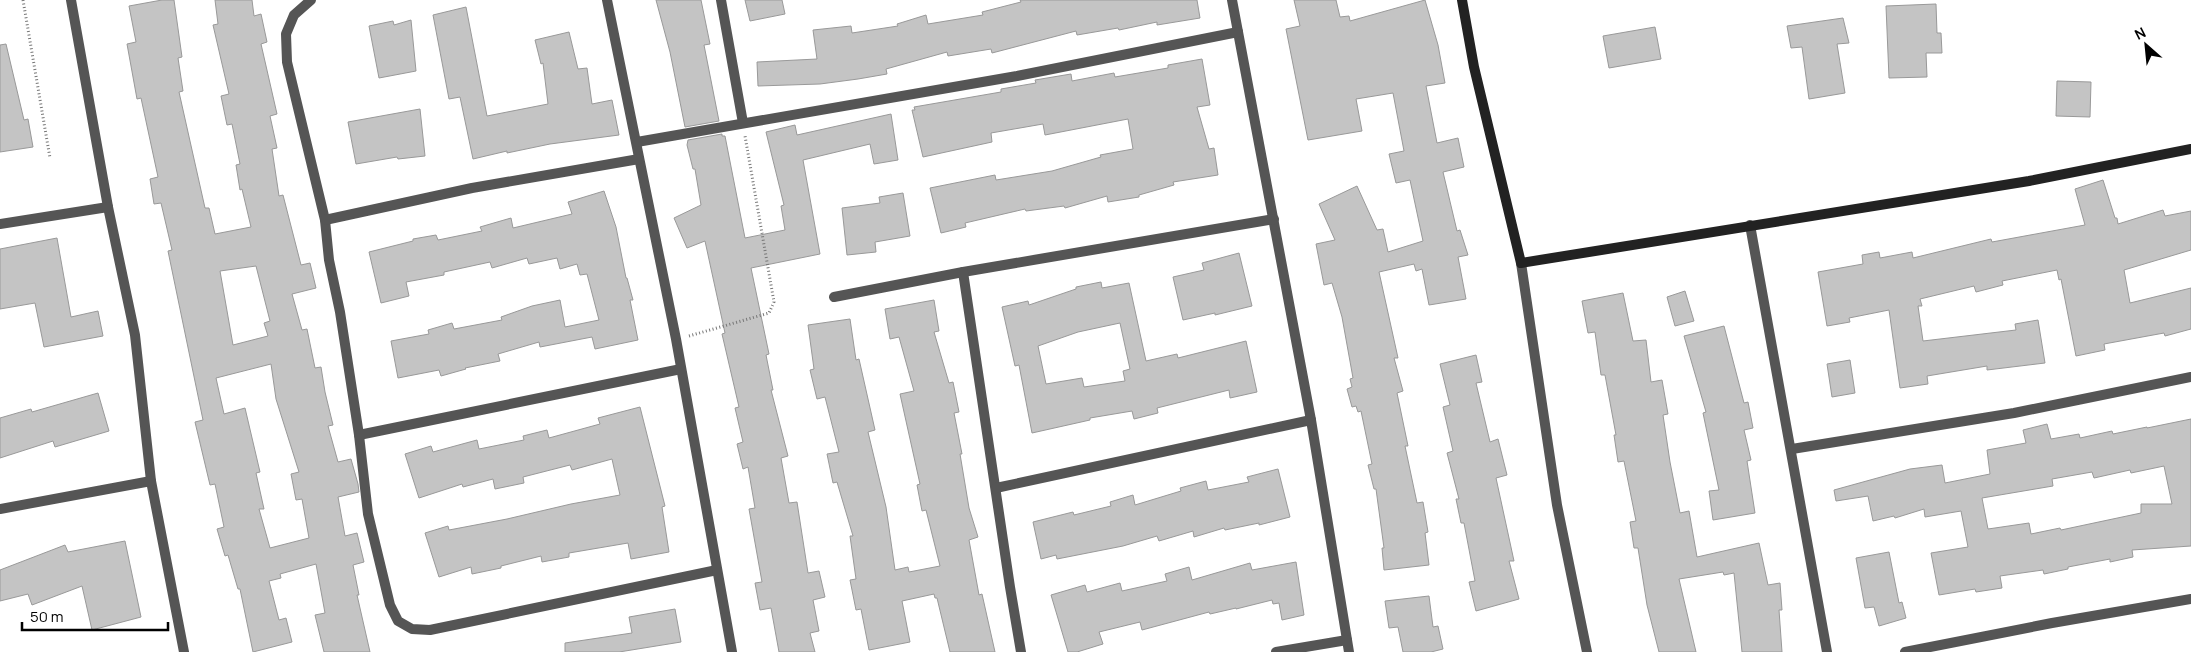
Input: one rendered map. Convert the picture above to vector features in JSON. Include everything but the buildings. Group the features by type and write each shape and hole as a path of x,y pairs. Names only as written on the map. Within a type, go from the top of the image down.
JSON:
{"street":[{"path":"71,0 108,207 135,335 151,481 184,652"},
{"path":"311,0 294,15 286,34 287,53 304,138 325,220 359,435 368,514 390,605 398,621 412,629 430,630 718,570"},
{"path":"607,0 676,339 732,652"},
{"path":"721,0 743,123"},
{"path":"1232,0 1311,420 1349,652"},
{"path":"1462,0 1474,67 1521,263 1556,505 1587,652"},
{"path":"637,142 1027,74 1238,32"},
{"path":"1521,263 2029,181 2191,149"},
{"path":"325,220 472,188 639,159"},
{"path":"0,224 108,207"},
{"path":"834,297 963,272 1274,219"},
{"path":"1750,225 1792,449 1826,652"},
{"path":"963,272 1010,587 1022,652"},
{"path":"359,435 681,369"},
{"path":"1792,449 2014,412 2191,377"},
{"path":"996,488 1311,420"},
{"path":"0,509 151,481"},
{"path":"1905,652 2052,623 2191,599"},
{"path":"1276,652 1347,640"}],"path":[{"path":"22,0 50,158"},
{"path":"676,339 769,313 774,302 743,123"}]}
